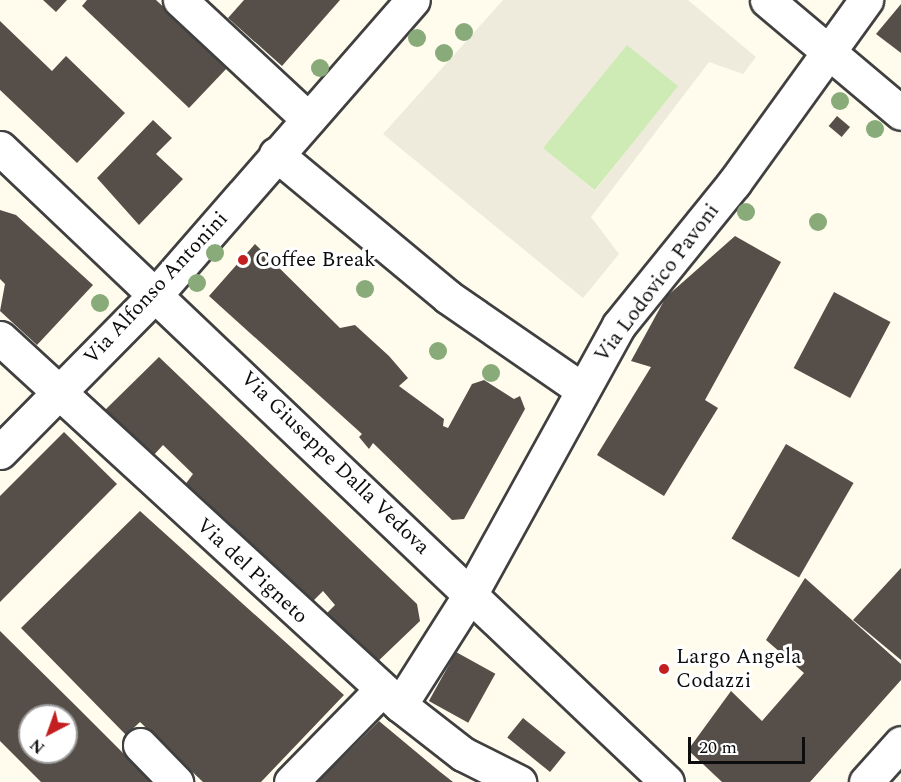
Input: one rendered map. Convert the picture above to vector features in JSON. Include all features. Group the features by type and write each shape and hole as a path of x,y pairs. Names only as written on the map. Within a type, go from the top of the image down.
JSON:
{"street":[{"path":"180,0 308,119"},
{"name":"Via Alfonso Antonini","path":"0,452 157,294 276,154 413,0"},
{"path":"767,0 901,113"},
{"name":"Via Lodovico Pavoni","path":"291,782 391,697 471,593 580,388 619,325 734,183 866,0"},
{"name":"Via Giuseppe Dalla Vedova","path":"0,148 157,294 667,782"},
{"path":"276,154 448,297 580,388"},
{"name":"Via del Pigneto","path":"0,338 391,697 463,754 519,782"},
{"path":"866,782 901,743"},
{"path":"140,745 176,782"}],"green space":[{"path":"627,44 679,86 595,190 543,148"}],"shaded area":[{"path":"503,0 688,0 756,57 743,74 709,62 591,217 619,254 583,298 383,134","holes":["627,45 678,86 595,191 543,148"]}],"building":[{"path":"43,0 67,0 56,12"},
{"path":"87,0 156,0 228,67 189,108 82,6"},
{"path":"244,0 340,0 282,66 228,18"},
{"path":"901,4 901,53 876,34"},
{"path":"0,21 52,71 66,56 125,113 77,163 0,90"},
{"path":"837,116 850,127 842,137 829,126"},
{"path":"153,120 172,138 156,154 183,179 139,225 97,178"},
{"path":"0,210 16,215 93,285 37,345 0,311 5,284 0,279"},
{"path":"735,236 781,262 705,400 718,408 664,496 597,455 651,367 631,361 666,297"},
{"path":"255,244 340,328 355,325 389,356 408,378 399,386 444,419 443,426 448,428 472,384 484,380 514,399 520,396 525,409 464,519 452,520 373,443 369,449 359,437 362,434 209,296"},
{"path":"834,292 891,322 850,398 794,368"},
{"path":"159,357 417,604 420,621 372,667 323,617 335,605 323,591 309,605 184,486 193,474 163,445 152,457 104,411"},
{"path":"64,432 117,484 0,602 0,496"},
{"path":"786,444 854,483 799,577 732,538"},
{"path":"140,511 344,695 261,782 203,782 140,722 126,735 21,628"},
{"path":"901,568 901,660 853,620"},
{"path":"805,578 901,664 901,680 810,782 722,782 688,750 731,691 762,721 804,673 766,640"},
{"path":"0,631 73,704 18,704 18,759 0,741"},
{"path":"456,652 495,674 468,723 429,701"},
{"path":"78,708 152,782 41,782 23,764 78,764"},
{"path":"523,718 566,753 550,772 507,737"},
{"path":"379,721 439,771 453,782 318,782"}],"place":[{"name":"Coffee Break","path":"243,260"},
{"name":"Largo Angela Codazzi","path":"664,669"}]}
